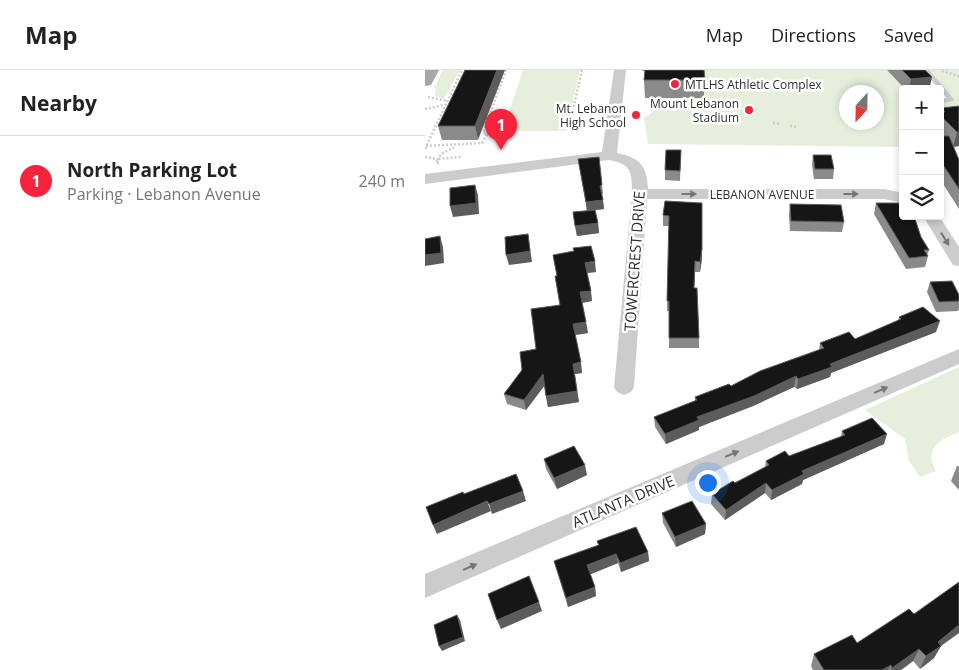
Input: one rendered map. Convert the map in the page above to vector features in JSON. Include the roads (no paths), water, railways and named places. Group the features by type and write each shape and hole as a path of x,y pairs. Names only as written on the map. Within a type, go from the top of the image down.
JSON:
{"main road":[{"path":"427,89 431,70"}],"street":[{"path":"425,180 609,156 620,70"},
{"name":"TOWERCREST DRIVE","path":"609,156 626,160 637,167 640,172 640,194 624,387"},
{"name":"LEBANON AVENUE","path":"640,194 884,194 899,197"},
{"path":"933,220 959,261"},
{"name":"ATLANTA DRIVE","path":"425,586 959,356"}],"lane":[{"path":"926,70 939,85"},
{"path":"944,91 952,100 944,101"}],"place":[{"name":"MTLHS Athletic Complex","path":"675,84"},
{"name":"Mount Lebanon Stadium","path":"749,110"},
{"name":"Mt. Lebanon High School","path":"636,115"},
{"name":"North Parking Lot","path":"501,150"}]}
